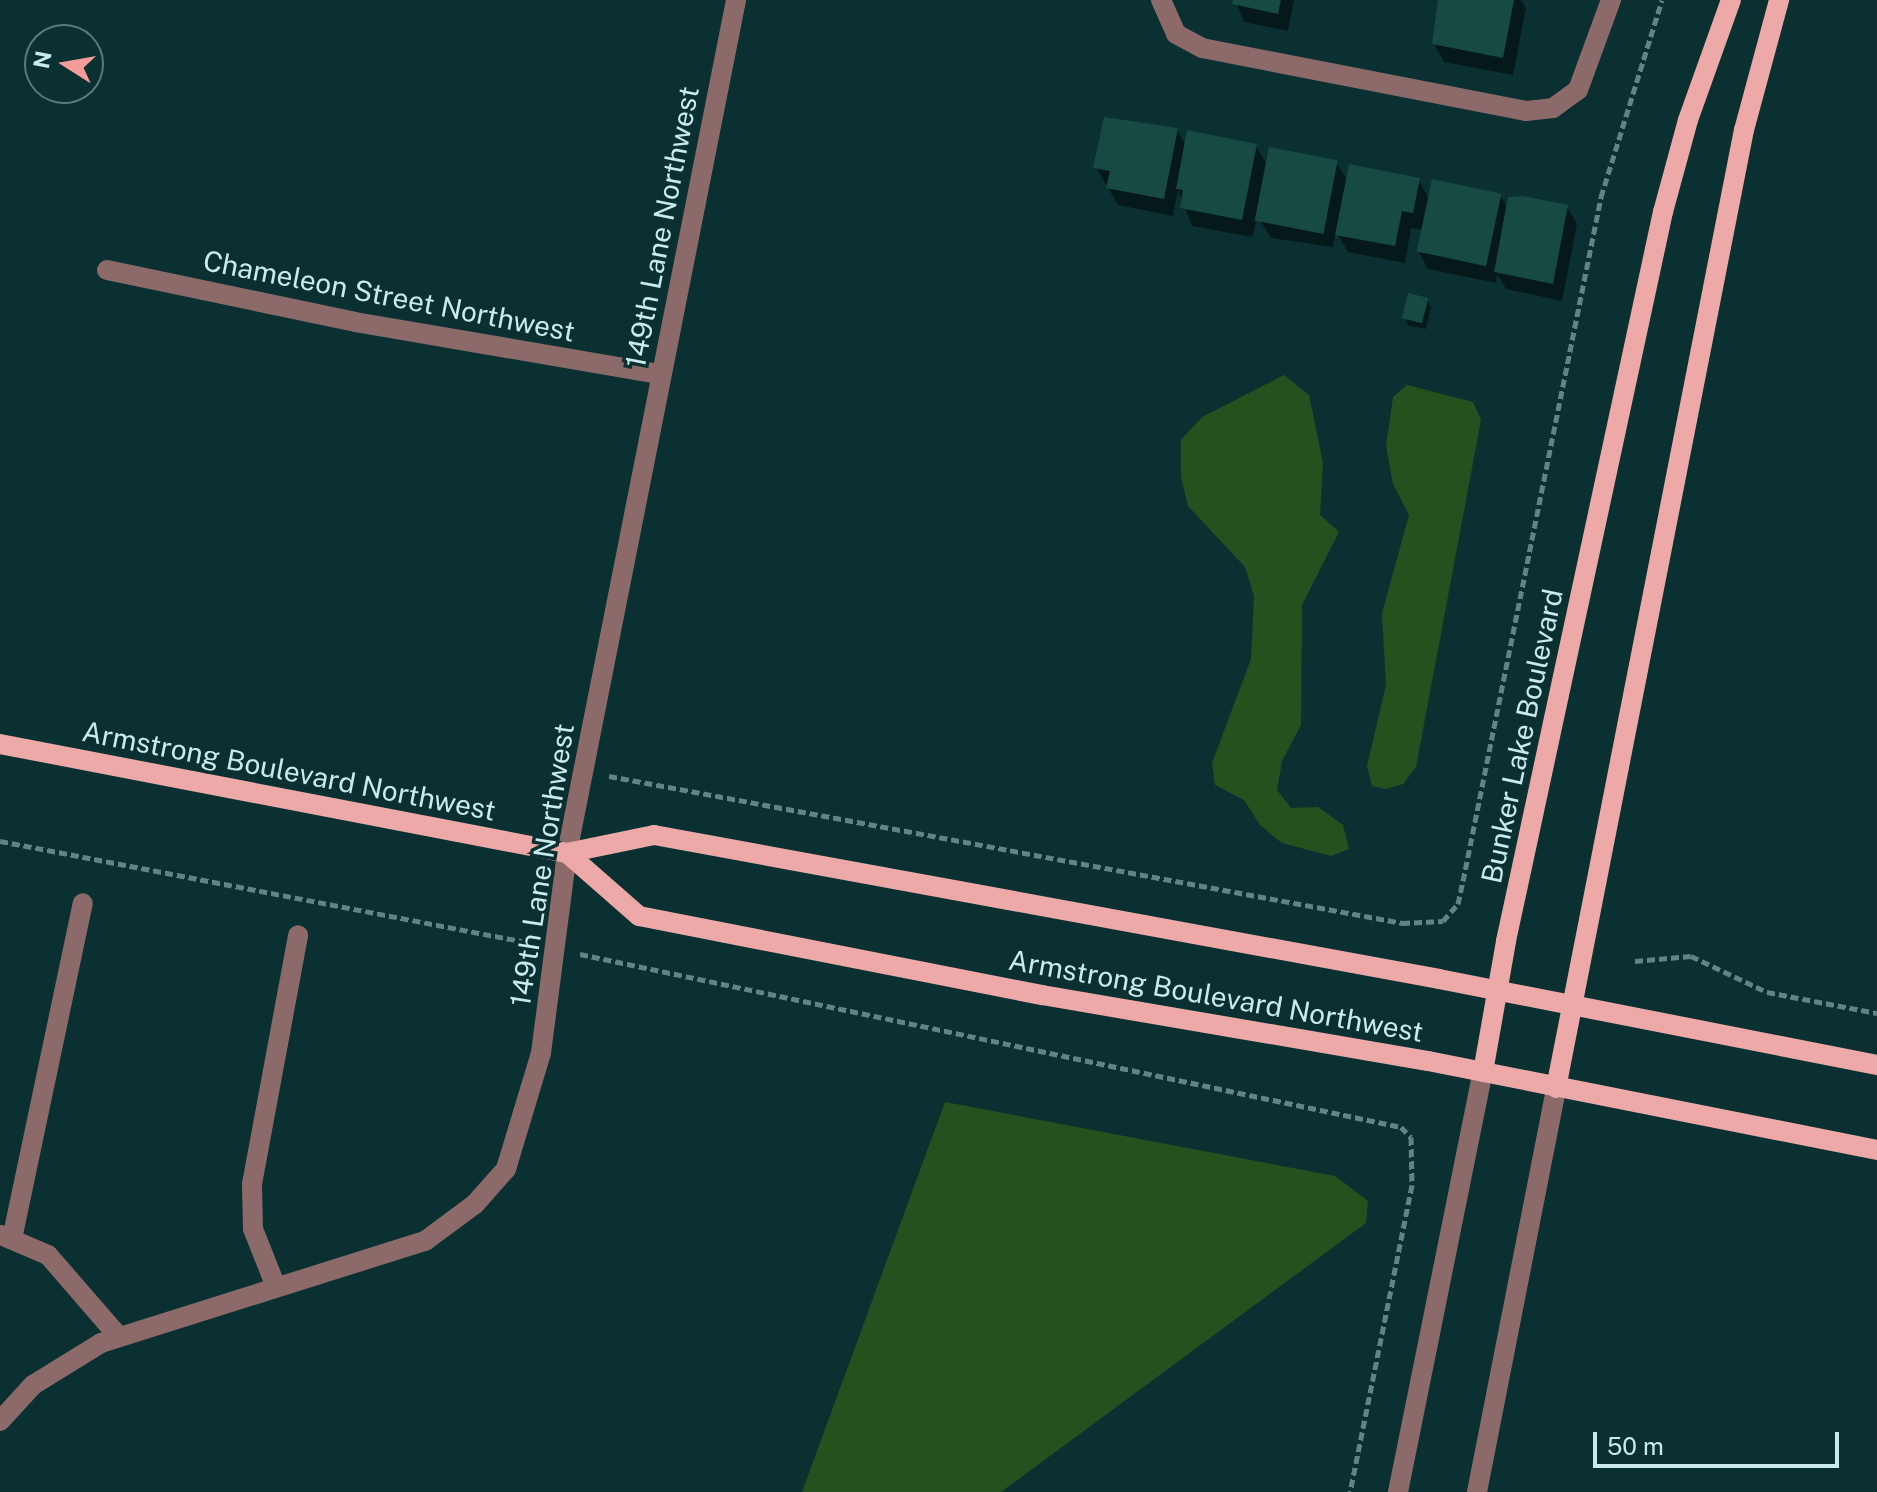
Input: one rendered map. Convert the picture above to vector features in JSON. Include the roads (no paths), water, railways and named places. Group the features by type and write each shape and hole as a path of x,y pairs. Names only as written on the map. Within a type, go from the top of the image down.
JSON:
{"main road":[{"name":"Bunker Lake Boulevard","path":"1483,1072 1663,212 1688,120 1731,0"},
{"path":"1556,1088 1744,130 1779,0"},
{"name":"Armstrong Boulevard Northwest","path":"0,744 567,853 654,835 1498,991 1877,1065"},
{"name":"Armstrong Boulevard Northwest","path":"567,853 639,916 1042,995 1483,1072 1877,1150"}],"street":[{"name":"149th Lane Northwest","path":"0,1421 33,1385 119,1337 425,1241 475,1204 506,1169 541,1053 567,853 736,0"},
{"path":"1161,0 1176,34 1202,48 1526,111 1553,108 1578,90 1611,0"},
{"name":"Chameleon Street Northwest","path":"107,270 355,322 660,374"},
{"path":"83,903 6,1237 48,1255 119,1337"},
{"path":"276,1287 253,1229 252,1184 298,935"},
{"name":"Bunker Lake Boulevard","path":"1398,1492 1483,1072"},
{"path":"1477,1492 1556,1088"}]}
